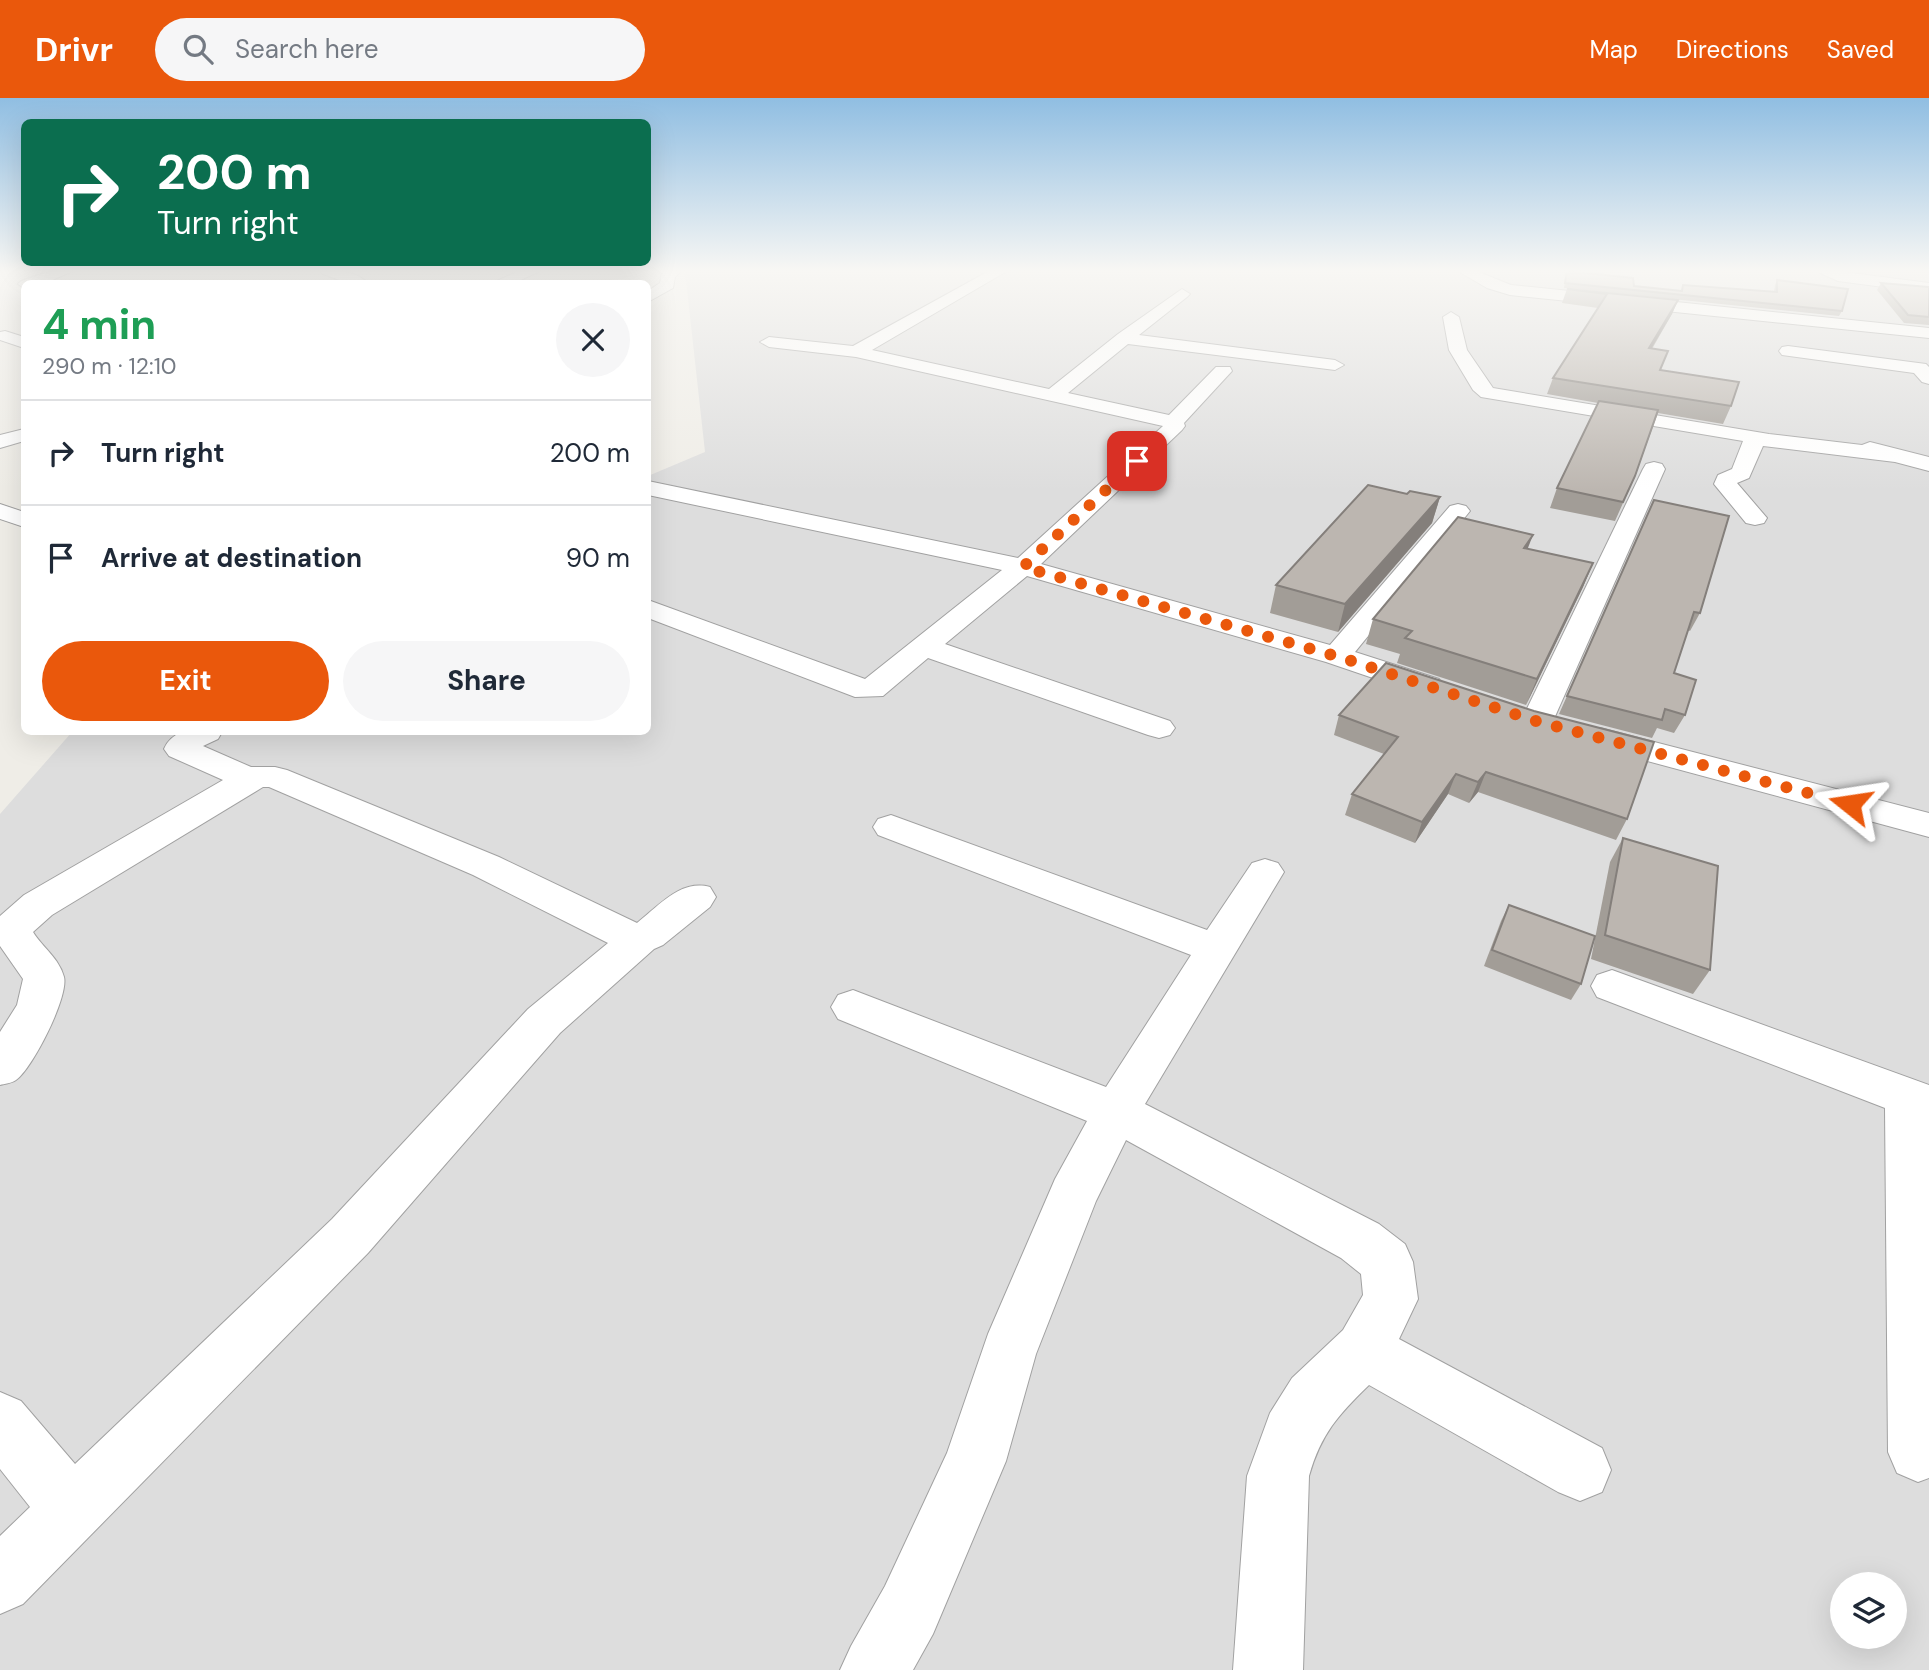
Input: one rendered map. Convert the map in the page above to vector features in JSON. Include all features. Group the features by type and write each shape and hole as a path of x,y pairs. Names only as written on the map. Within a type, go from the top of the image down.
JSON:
{"street":[{"path":"790,344 856,352 1173,422"},
{"path":"856,352 870,344"},
{"path":"1052,396 1117,344"},
{"path":"1174,344 1335,365"},
{"path":"1457,344 1483,390 1488,393 1761,438 1895,455"},
{"path":"1788,351 1920,368 1929,378"},
{"path":"1173,422 1223,371"},
{"path":"651,609 862,690 872,689 1023,567 1175,426 1173,422"},
{"path":"1786,422 1929,464"},
{"path":"0,442 21,436"},
{"path":"1755,518 1726,484 1726,480 1741,473 1755,439 1761,438"},
{"path":"1654,469 1547,723 1929,825"},
{"path":"651,489 1023,567 1336,656 1449,693"},
{"path":"0,512 21,519"},
{"path":"1336,656 1458,512"},
{"path":"925,647 1159,728"},
{"path":"200,735 183,744 181,749 249,779"},
{"path":"0,1067 34,1016 45,989 42,970 14,939 12,928 38,905 249,779 266,774 486,866 624,934 640,939"},
{"path":"891,827 1216,949"},
{"path":"875,1670 909,1611 975,1461 1008,1354 1073,1195 1136,1076 1265,872"},
{"path":"0,1581 350,1237 544,1021 640,939 696,897"},
{"path":"1612,986 1918,1101 1918,1452"},
{"path":"852,1007 1117,1112 1360,1241 1386,1262 1391,1299 1363,1350 1313,1399 1292,1434 1278,1476 1268,1670"},
{"path":"1363,1350 1580,1470"},
{"path":"0,1422 73,1511"}],"shaded area":[{"path":"693,344 1929,344 1929,1670 0,1670 0,814 69,735 651,735 651,475 705,452"}],"building":[{"path":"1575,344 1651,344 1649,348 1668,351 1660,370 1739,382 1731,406 1553,378"},
{"path":"1599,401 1658,410 1623,502 1557,488"},
{"path":"1368,485 1407,494 1410,491 1440,497 1345,604 1276,585"},
{"path":"1654,500 1729,516 1700,613 1694,612 1674,673 1696,680 1685,715 1665,709 1662,720 1567,696"},
{"path":"1458,517 1533,535 1524,548 1593,563 1537,679 1405,638 1412,631 1373,619"},
{"path":"1386,663 1534,711 1654,742 1627,819 1486,772 1478,782 1456,774 1422,822 1352,794 1398,737 1339,715"},
{"path":"1623,838 1718,866 1710,970 1605,935"},
{"path":"1509,905 1595,936 1581,984 1492,950"}],"route":[{"path":"1137,461 1023,567 1336,656 1536,721 1850,804"}]}
